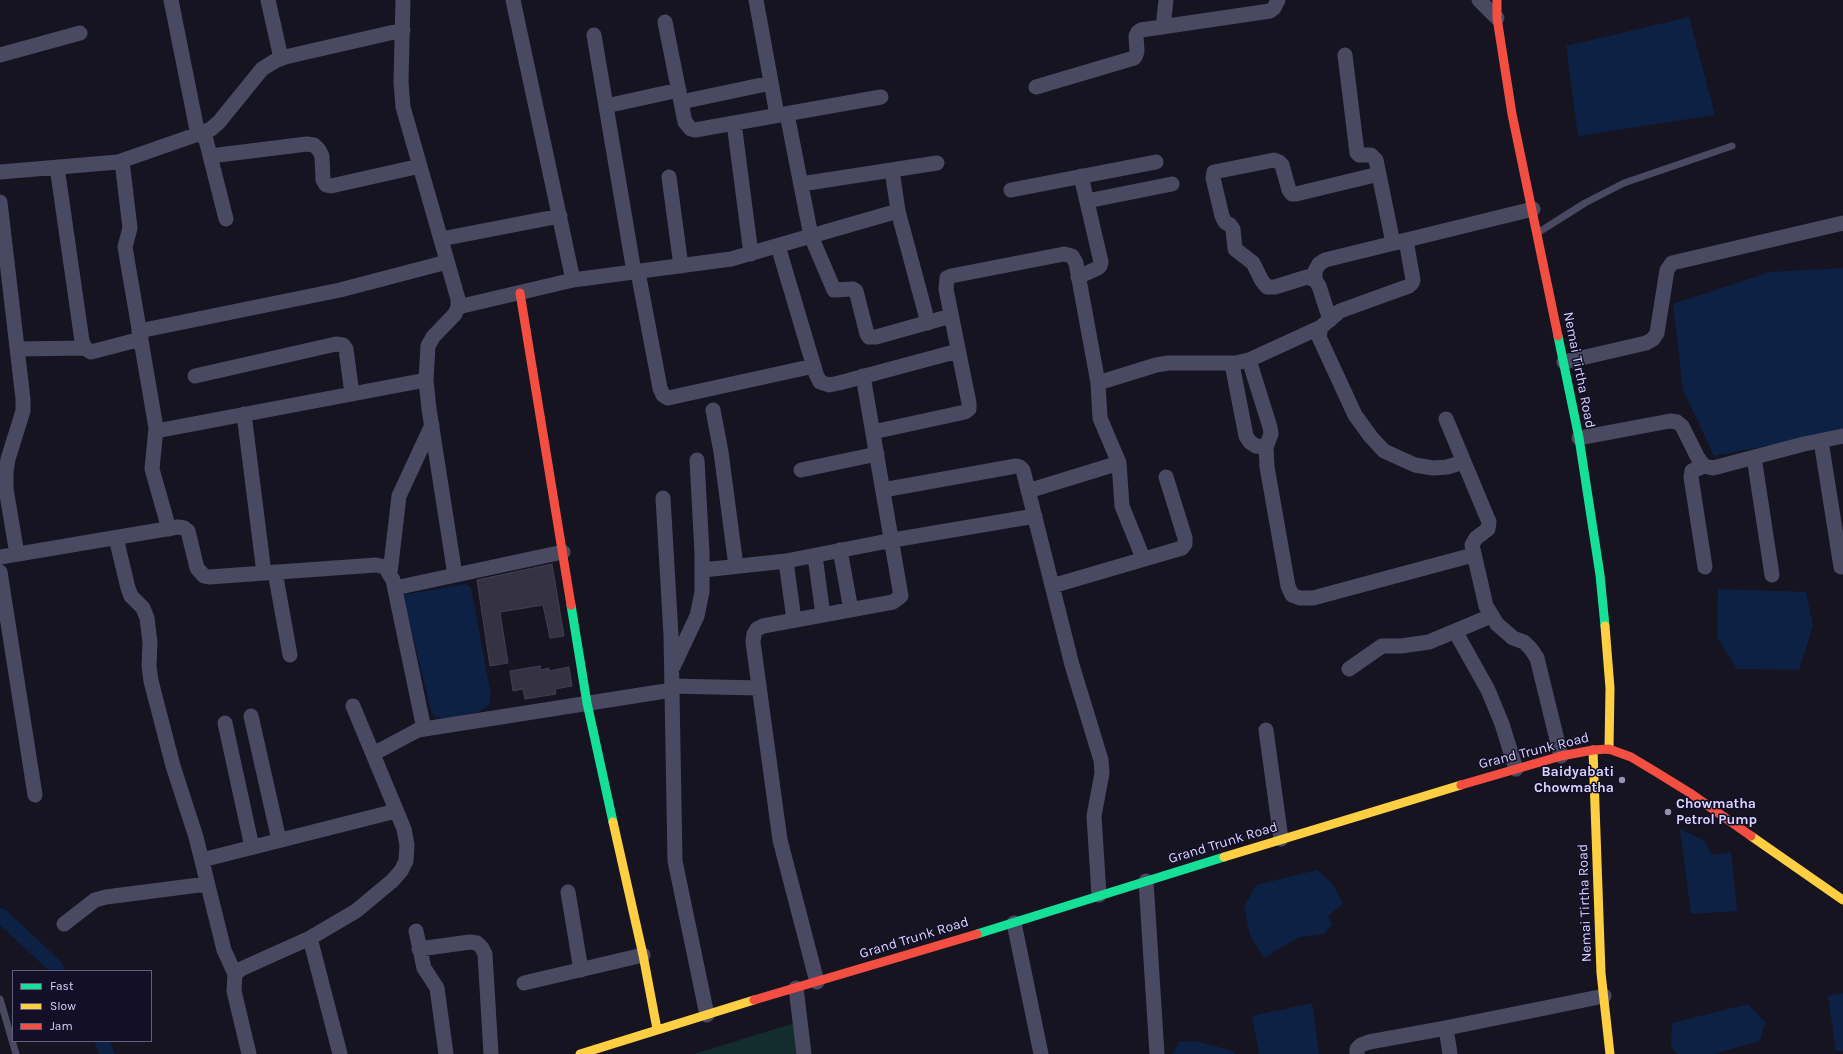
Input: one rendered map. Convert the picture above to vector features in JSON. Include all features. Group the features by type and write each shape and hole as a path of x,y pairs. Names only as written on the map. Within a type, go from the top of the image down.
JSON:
{"street":[{"path":"170,0 201,133 210,156 226,219"},
{"path":"268,0 281,58"},
{"path":"403,0 401,96 403,108 458,299 458,307 454,314 433,337 428,346 426,380 455,575"},
{"path":"513,0 573,280"},
{"path":"756,0 771,83 782,115 800,184 811,236 834,290 853,289 856,291 866,334 869,337 876,337 951,316"},
{"path":"1163,27 1166,0"},
{"path":"1036,87 1134,58 1137,51 1136,36 1138,32 1270,11 1274,8 1278,0"},
{"path":"1479,0 1497,18"},
{"name":"Nemai Tirtha Road","path":"1497,0 1497,18 1512,114 1533,208 1579,438 1600,575 1610,688 1609,749"},
{"path":"665,22 685,122 691,129 695,130 881,97"},
{"path":"0,172 122,161 201,133 219,122 262,69 281,58 403,30"},
{"path":"0,55 80,33"},
{"path":"594,34 636,272 660,388 663,395 668,398 814,366"},
{"path":"1098,383 1156,365 1168,363 1232,364 1249,360 1325,324 1345,309 1410,286 1414,280 1400,242 1374,157 1359,155 1357,152 1346,55"},
{"path":"606,106 771,83"},
{"path":"734,123 751,254"},
{"path":"210,156 307,144 314,146 319,150 322,156 323,180 326,185 331,186 420,166"},
{"path":"1315,280 1307,277 1275,288 1267,287 1262,281 1253,263 1240,255 1235,249 1233,229 1225,222 1222,216 1213,178 1214,172 1274,160 1282,165 1289,190 1292,194 1379,174"},
{"path":"122,161 130,228 125,247 156,431 152,469 169,529"},
{"path":"1011,190 1156,162"},
{"path":"800,184 937,163"},
{"path":"57,167 81,333 85,348"},
{"path":"892,170 898,211 928,323"},
{"path":"1078,277 1100,266 1081,176"},
{"path":"669,177 681,266"},
{"path":"1087,201 1172,184"},
{"path":"0,202 23,411 8,459 6,472 6,489 17,554"},
{"path":"1464,462 1447,467 1432,468 1415,465 1384,451 1370,437 1355,415 1320,342 1319,337 1325,324 1319,286 1315,280 1315,271 1319,264 1325,260 1533,208"},
{"path":"458,307 573,280 731,259 898,211"},
{"path":"441,240 560,216"},
{"path":"1564,362 1646,343 1653,339 1657,333 1667,270 1672,263 1843,223"},
{"path":"778,246 820,382 829,384 958,351"},
{"path":"873,432 965,412 969,409 945,283 947,278 950,276 1064,254 1072,256 1076,262 1098,383 1102,425 1116,453 1119,463 1122,506 1143,558"},
{"path":"17,349 85,348 91,352 140,335 340,290 447,262"},
{"path":"520,293 587,703 643,955 657,1029"},
{"path":"195,376 336,344 342,345 346,349 352,394"},
{"path":"1249,360 1270,427 1271,434 1266,447 1268,467 1288,586 1292,595 1300,598 1313,598 1473,555"},
{"path":"1232,364 1246,436 1250,442 1256,446 1266,447"},
{"path":"817,982 780,840 759,688 754,634 757,629 764,626 893,602 901,596 893,540 863,376"},
{"path":"156,431 426,380"},
{"path":"712,410 721,452 736,566"},
{"path":"244,414 269,572 290,655"},
{"path":"1446,419 1489,522 1488,529 1476,538 1472,545 1482,596 1491,616 1497,624 1509,636 1524,642 1537,658 1561,756"},
{"path":"1579,438 1670,421 1677,422 1682,426 1698,458 1704,466"},
{"path":"390,573 399,496 432,425"},
{"path":"1245,428 1270,427"},
{"path":"1705,566 1691,477 1692,471 1704,466 1713,468 1843,436"},
{"path":"1821,441 1841,567"},
{"path":"801,470 877,454"},
{"path":"1754,457 1772,575"},
{"path":"671,669 697,616 702,592 703,570 697,460"},
{"path":"1028,491 1119,463"},
{"path":"883,490 1016,466 1023,470 1074,671 1101,760 1102,773 1094,816 1099,895"},
{"path":"1052,586 1143,558 1182,548 1185,544 1185,538 1166,477"},
{"path":"663,498 672,688 675,861 707,1015"},
{"path":"703,570 786,561 893,540 1035,516"},
{"path":"0,557 169,529 184,528 188,531 198,568 204,576 209,577 376,565 385,567 390,573 395,588 424,729"},
{"path":"116,538 128,588 131,596 143,608 150,629 149,666 151,681 173,766 192,822 224,950 235,974 234,992 249,1054"},
{"path":"840,550 851,610"},
{"path":"395,588 563,552"},
{"path":"815,556 823,615"},
{"path":"786,561 794,620"},
{"path":"0,572 35,795"},
{"path":"1349,669 1382,646 1417,645 1429,642 1491,616"},
{"path":"1455,631 1493,701 1516,769"},
{"path":"373,754 404,736 424,729 672,688 759,688"},
{"path":"235,974 241,969 310,938 341,920 366,903 401,871 406,860 407,845 404,829 353,706"},
{"path":"251,716 279,840"},
{"path":"225,723 252,847"},
{"path":"1266,730 1281,839"},
{"name":"Grand Trunk Road","path":"580,1054 657,1029 1014,923 1099,895 1403,801 1561,756 1593,750 1609,749 1631,757 1690,793 1843,900"},
{"name":"Nemai Tirtha Road","path":"1593,750 1601,973 1610,1054"},
{"path":"202,860 396,811"},
{"path":"1146,881 1157,1054"},
{"path":"64,924 95,900 106,897 207,884"},
{"path":"568,892 581,970"},
{"path":"1014,923 1041,1054"},
{"path":"416,931 424,968 437,988 446,1054"},
{"path":"310,938 340,1054"},
{"path":"419,949 470,942 477,943 482,948 484,954 491,1054"},
{"path":"524,983 643,955"},
{"path":"796,988 804,1054"},
{"path":"1357,1054 1357,1049 1361,1045 1369,1042 1604,996"},
{"path":"1446,1028 1450,1054"}],"lane":[{"path":"1537,233 1585,203 1624,183 1732,146"},
{"path":"0,999 12,1040"},
{"path":"13,1042 16,1054"}],"green space":[{"path":"795,1023 799,1054 694,1054"}],"water":[{"path":"1689,17 1715,115 1578,136 1566,46"},
{"path":"1843,268 1843,431 1714,456 1683,390 1673,304 1770,272"},
{"path":"466,584 471,588 491,695 489,705 480,711 452,719 435,717 431,711 403,595"},
{"path":"1718,589 1806,592 1813,626 1799,670 1737,669 1717,637"},
{"path":"1680,829 1703,840 1713,855 1731,852 1737,911 1691,914"},
{"path":"1317,870 1332,883 1343,903 1328,916 1332,924 1324,934 1299,937 1264,958 1250,935 1244,907 1256,885"},
{"path":"1843,993 1843,1051 1836,1051 1828,996"},
{"path":"1312,1003 1319,1054 1259,1054 1252,1016"},
{"path":"1748,1004 1765,1022 1760,1041 1713,1054 1678,1054 1671,1047 1672,1023"},
{"path":"1180,1041 1199,1042 1233,1051 1235,1054 1173,1054"}],"building":[{"path":"552,564 564,636 550,638 543,605 500,612 508,663 490,666 477,580"},
{"path":"540,666 541,670 549,668 549,671 569,667 572,686 555,689 556,694 525,699 523,689 513,691 510,671"}],"waterway":[{"path":"0,915 54,965 57,970"},
{"path":"102,1042 107,1054"}],"traffic: fast":[{"path":"1558,336 1579,438 1600,575 1605,626"},
{"path":"571,605 587,703 613,822"},
{"path":"977,934 1224,857"}],"traffic: slow":[{"path":"1605,626 1610,688 1609,749"},
{"path":"1593,750 1601,973 1610,1054"},
{"path":"1224,857 1461,785"},
{"path":"613,822 643,955 657,1029"},
{"path":"1751,836 1843,900"},
{"path":"580,1054 754,1000"}],"traffic: jam":[{"path":"1497,0 1497,18 1512,114 1558,336"},
{"path":"520,293 571,605"},
{"path":"1461,785 1561,756 1593,750 1609,749 1631,757 1656,772 1690,793 1751,836"},
{"path":"754,1000 977,934"}],"place":[{"name":"Baidyabati Chowmatha","path":"1622,780"},
{"name":"Chowmatha Petrol Pump","path":"1668,812"}]}
